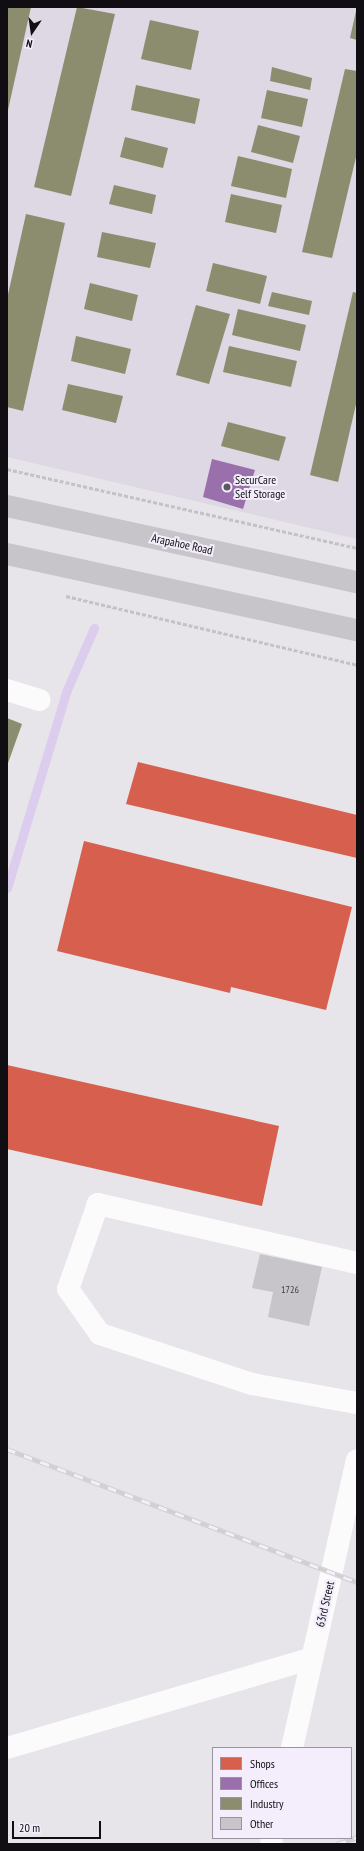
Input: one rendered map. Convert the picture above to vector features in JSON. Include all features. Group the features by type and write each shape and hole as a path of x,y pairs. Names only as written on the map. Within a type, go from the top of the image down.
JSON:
{"main road":[{"name":"Arapahoe Road","path":"7,506 357,582"},
{"path":"7,554 357,630"}],"street":[{"path":"7,690 39,700"},
{"path":"357,1263 98,1204 68,1289 100,1334 252,1384 357,1403"},
{"name":"63rd Street","path":"292,1747 357,1460"},
{"path":"7,1748 312,1658"}],"path":[{"path":"7,469 357,548"},
{"path":"60,595 357,665"}],"shaded area":[{"name":"SecurCare Self Storage","path":"7,7 357,7 357,539 7,457"}],"building: Shops":[{"path":"138,762 357,815 357,858 126,804"},
{"path":"84,841 352,907 326,1010 231,987 230,993 57,951"},
{"path":"7,1065 279,1126 262,1206 7,1149"}],"building: Offices":[{"path":"212,459 255,470 243,509 203,497"}],"building: Industry":[{"path":"7,7 31,7 8,110 7,110"},
{"path":"77,7 115,14 71,196 34,187"},
{"path":"357,11 357,40 350,38"},
{"path":"150,20 199,31 191,70 141,59"},
{"path":"272,67 312,78 310,90 270,81"},
{"path":"345,69 357,71 357,153 332,258 302,252"},
{"path":"136,85 200,99 195,124 131,110"},
{"path":"267,90 308,99 302,127 261,118"},
{"path":"258,125 300,136 293,163 251,152"},
{"path":"125,137 168,148 163,168 120,157"},
{"path":"238,156 292,169 286,198 231,186"},
{"path":"114,185 156,195 152,214 109,204"},
{"path":"231,194 282,205 276,233 225,222"},
{"path":"26,214 65,223 23,411 7,407 7,299"},
{"path":"102,232 156,243 150,268 97,257"},
{"path":"213,263 267,276 260,304 206,291"},
{"path":"90,283 138,295 132,321 84,309"},
{"path":"272,292 312,301 309,315 268,306"},
{"path":"353,292 357,293 357,400 338,482 310,475"},
{"path":"196,305 230,314 209,384 176,375"},
{"path":"238,309 306,325 300,351 232,335"},
{"path":"76,336 131,349 125,374 71,361"},
{"path":"229,346 297,361 291,387 223,372"},
{"path":"68,384 123,396 116,423 62,410"},
{"path":"228,422 286,437 279,461 221,446"},
{"path":"7,718 22,724 7,766"}],"building: Other":[{"path":"260,1254 322,1267 309,1326 268,1317 273,1292 252,1288"}],"waterway":[{"path":"7,888 66,692 94,628"}],"railway":[{"path":"7,1449 357,1582"},
{"path":"352,1839 357,1837"},
{"path":"337,1844 351,1839"}],"place":[{"name":"SecurCare Self Storage","path":"227,487"}]}
